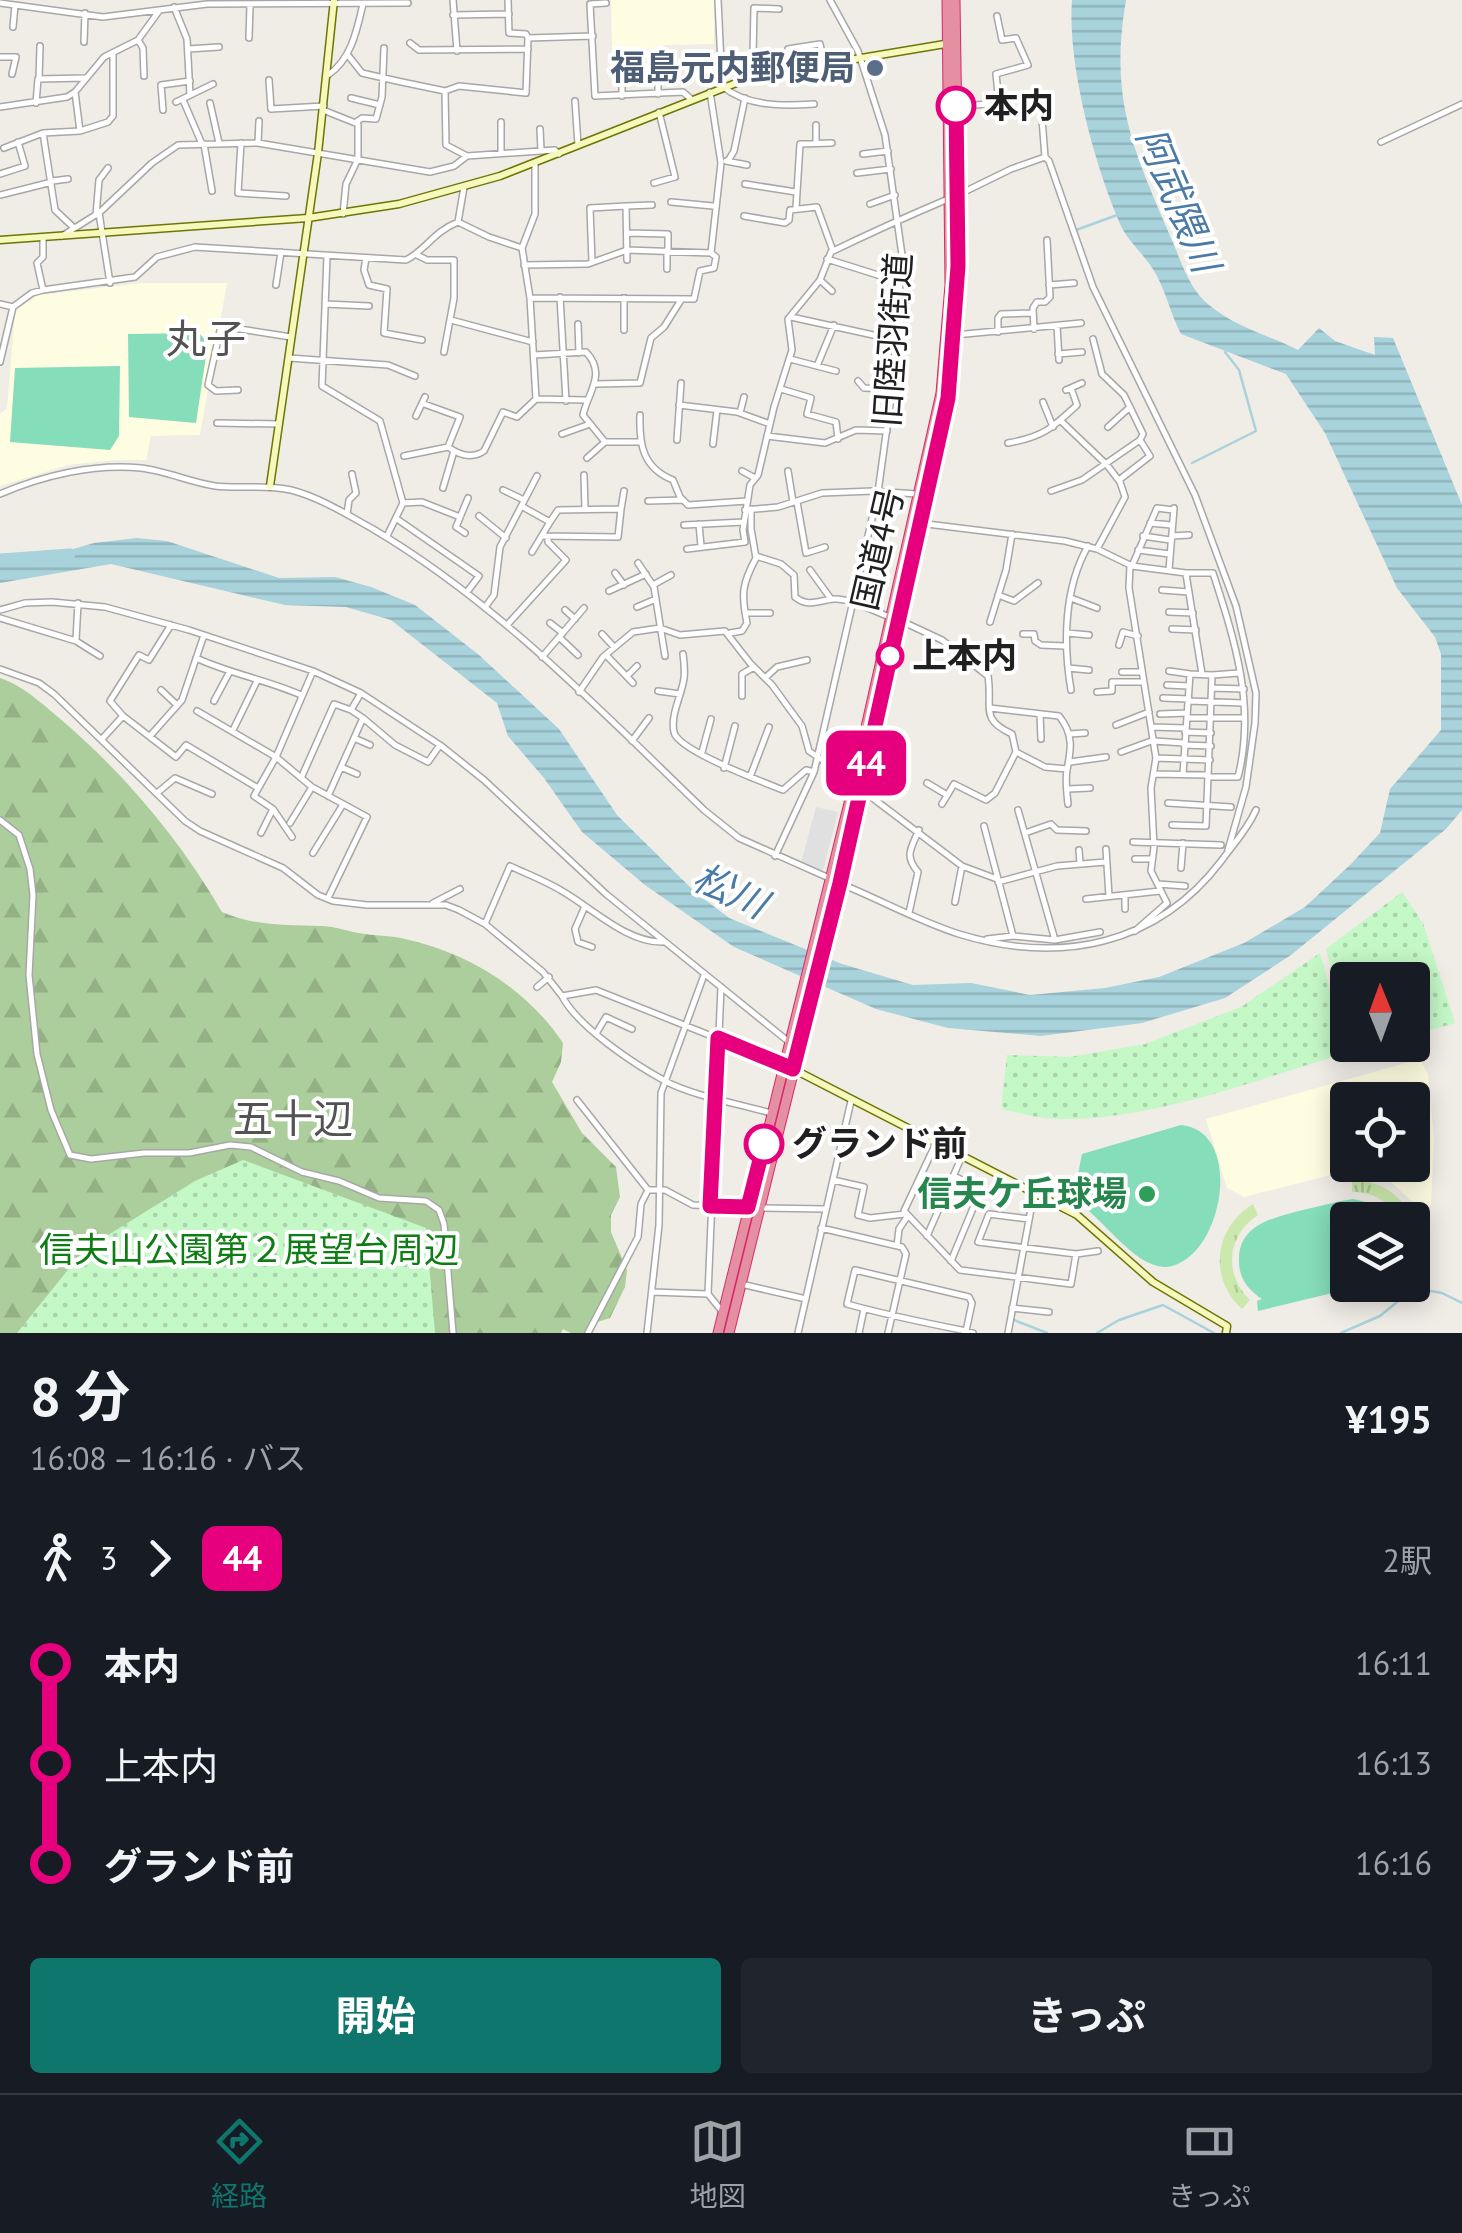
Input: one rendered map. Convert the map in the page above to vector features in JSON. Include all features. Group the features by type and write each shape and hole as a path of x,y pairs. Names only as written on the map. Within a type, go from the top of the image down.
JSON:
{"highway":[{"name":"国道4号","path":"917,522 945,361 950,285 956,106 947,0"},
{"name":"国道4号","path":"834,884 849,803 942,429 955,335 951,43 955,0"},
{"name":"国道4号","path":"718,1333 754,1208 860,788 894,618"},
{"name":"国道4号","path":"728,1333 741,1284 772,1112 789,1067"}],"street":[{"path":"453,0 457,51"},
{"path":"508,0 509,33 593,36"},
{"path":"718,0 722,86"},
{"name":"旧陸羽街道","path":"774,856 814,772 878,492 888,431 902,255 888,151 860,56 830,0"},
{"path":"270,486 324,108 334,1"},
{"path":"80,131 75,92 84,78 104,57 138,40 158,12 170,5 334,1 408,4"},
{"path":"328,75 333,74 347,54 365,2"},
{"path":"0,3 115,16 158,12"},
{"path":"606,3 590,4 595,96 683,92 690,99"},
{"path":"12,28 15,5"},
{"path":"170,5 188,49 190,95"},
{"path":"250,5 250,38"},
{"path":"754,76 750,58 754,56 754,8 778,9"},
{"path":"84,42 85,14"},
{"path":"453,15 508,14"},
{"path":"956,106 992,104 998,93 996,74 1028,64 1016,38 1002,40 997,16"},
{"path":"347,54 362,73 381,78 445,91 458,86 526,94 526,22"},
{"path":"138,40 144,48 144,76"},
{"path":"410,43 419,50 528,49"},
{"path":"0,240 344,214 464,187 559,154 754,76 951,43"},
{"path":"788,48 820,44 824,62"},
{"path":"36,103 40,46"},
{"path":"188,49 219,46"},
{"path":"269,80 271,109 324,108 356,122 376,119 384,48"},
{"path":"4,148 43,133 80,131 108,122 113,116 113,54"},
{"path":"0,57 16,57 12,74"},
{"path":"622,60 622,96"},
{"path":"658,67 658,95"},
{"path":"688,68 721,67"},
{"path":"39,79 84,78"},
{"path":"163,110 161,85 190,81"},
{"path":"212,191 203,144 179,101 213,84"},
{"path":"722,86 736,96 770,105 814,104"},
{"path":"445,91 445,142 467,156"},
{"path":"710,91 724,161 714,206 711,253"},
{"path":"0,107 36,103 75,92"},
{"path":"351,98 380,105"},
{"path":"724,161 734,151 745,98"},
{"path":"575,101 578,145"},
{"path":"210,103 219,143"},
{"path":"1382,142 1462,104"},
{"path":"654,184 675,177 659,112"},
{"path":"1042,119 1045,157 1093,287 1195,495 1236,606 1256,693 1255,723 1246,786 1225,856"},
{"path":"258,143 259,121"},
{"path":"344,214 345,187 357,161 356,122"},
{"path":"501,122 501,152"},
{"path":"816,125 816,143"},
{"path":"540,130 541,150"},
{"path":"43,133 56,210 73,227"},
{"path":"0,174 25,166 18,142"},
{"path":"242,143 238,193 286,196"},
{"path":"62,236 98,214 164,153 178,145 258,143 430,172 454,166 467,156 541,150 555,150 559,154"},
{"path":"796,208 800,144 832,143"},
{"path":"863,154 888,151"},
{"path":"730,633 742,631 746,625 742,601 746,573 756,556 747,501 790,358 789,316 820,280 826,258 898,218 954,197 1010,168 1045,157"},
{"path":"724,161 747,165"},
{"path":"535,163 535,214 522,248 530,298 536,399"},
{"path":"108,168 100,174 98,214 110,282"},
{"path":"857,173 891,169"},
{"path":"0,194 68,179"},
{"path":"745,184 797,192"},
{"path":"458,222 464,187"},
{"path":"870,204 895,195"},
{"path":"672,202 714,206"},
{"path":"592,262 590,208 652,205"},
{"path":"626,206 627,260"},
{"path":"744,216 784,223 789,220 790,210 817,207 833,251"},
{"path":"458,222 522,248"},
{"path":"0,362 13,308 32,293 134,277 156,257 195,247 406,260 416,255 428,238 458,222"},
{"path":"626,233 668,234 667,269"},
{"path":"43,290 37,264 43,257 44,237"},
{"path":"1034,329 1037,302 1050,297 1047,240"},
{"path":"524,265 592,262 627,250 711,253 716,257 714,268 700,270 694,299 530,298"},
{"path":"276,285 280,252"},
{"path":"416,255 428,260 454,260 451,320 444,352"},
{"path":"327,256 322,386 380,421 403,502 386,537"},
{"path":"366,258 364,270 369,285 387,289 384,333 422,340"},
{"path":"826,258 900,282"},
{"path":"820,280 832,291"},
{"path":"1049,285 1074,284"},
{"path":"560,297 566,401"},
{"path":"624,298 624,330"},
{"path":"596,384 640,383 651,338 664,327 682,300"},
{"path":"0,304 13,308"},
{"path":"324,304 368,306"},
{"path":"998,332 1001,314 1033,313"},
{"path":"789,316 896,340"},
{"path":"451,320 533,342"},
{"path":"955,335 1082,323"},
{"path":"578,324 579,352"},
{"path":"818,366 834,325"},
{"path":"238,390 216,391 208,385 221,326 292,337"},
{"path":"1056,326 1059,357 1082,352"},
{"path":"1051,491 1107,465 1140,440 1142,434 1124,394 1102,374 1093,339"},
{"path":"534,354 586,352 595,363 596,384 586,400 583,416 605,442"},
{"path":"289,358 388,365 415,376"},
{"path":"790,358 836,371"},
{"path":"858,380 864,388 892,388"},
{"path":"1008,443 1040,435 1062,422 1077,405 1068,390 1082,383"},
{"path":"677,440 680,384"},
{"path":"782,389 811,398 807,414 836,422 838,438"},
{"path":"740,414 744,397"},
{"path":"404,456 451,449 460,455 480,454 503,412 517,417 536,399 586,400"},
{"path":"416,416 424,400 460,418 443,488"},
{"path":"1042,402 1053,428"},
{"path":"679,405 740,414 770,424"},
{"path":"1108,427 1130,408"},
{"path":"713,444 717,410"},
{"path":"640,415 640,442 653,470 673,480 688,506 747,501"},
{"path":"1062,422 1119,480 1122,506 1097,548"},
{"path":"217,423 280,424"},
{"path":"562,434 590,424"},
{"path":"767,436 815,443 856,430 888,431"},
{"path":"1038,448 1040,435"},
{"path":"1119,480 1150,456 1140,440"},
{"path":"587,458 605,442 640,442"},
{"path":"0,494 38,478 138,468 214,486 294,490 347,514 486,606 739,838 834,884 963,936 1010,946 1056,948 1133,933 1180,905 1246,833 1256,810"},
{"path":"742,471 754,478"},
{"path":"788,471 806,553 825,547"},
{"path":"347,514 356,493 352,474"},
{"path":"584,475 584,509"},
{"path":"486,606 494,595 500,547 536,476"},
{"path":"503,490 550,522"},
{"path":"546,537 618,537 624,491"},
{"path":"748,510 822,493 920,494"},
{"path":"465,533 456,527 468,498"},
{"path":"648,501 683,500"},
{"path":"403,502 422,502 460,517"},
{"path":"1133,933 1167,903 1151,871 1156,758 1129,588 1132,566 1157,508 1174,509 1169,570"},
{"path":"532,552 546,537 558,510 621,509"},
{"path":"687,549 745,542 748,510"},
{"path":"479,516 506,538"},
{"path":"397,519 479,576 467,592"},
{"path":"684,525 744,522"},
{"path":"917,522 1088,546 1132,566 1186,574 1213,573 1244,678 1244,751 1238,778 1155,774"},
{"path":"1150,523 1172,525"},
{"path":"699,524 701,548"},
{"path":"990,622 1012,534"},
{"path":"1143,536 1189,535"},
{"path":"507,624 566,560 546,537"},
{"path":"1072,690 1067,633 1076,569 1088,546"},
{"path":"1138,550 1170,554"},
{"path":"756,556 780,564 794,575 795,597 800,602 817,604 831,599 894,618 942,640 988,676 992,723 1012,734 1016,752 995,793 986,800 954,784 942,804"},
{"path":"638,564 653,585 664,656"},
{"path":"810,570 831,599"},
{"path":"615,573 624,584"},
{"path":"610,591 646,574"},
{"path":"1186,574 1202,674"},
{"path":"653,585 671,575"},
{"path":"998,595 1014,601 1038,584"},
{"path":"1162,590 1190,592"},
{"path":"638,607 656,598"},
{"path":"1071,598 1096,608"},
{"path":"0,610 25,603 105,606 313,671 362,692 484,780 663,942 795,1041"},
{"path":"76,642 78,604"},
{"path":"542,658 584,608"},
{"path":"565,610 575,619"},
{"path":"745,613 770,612"},
{"path":"1169,612 1193,613"},
{"path":"0,618 76,642 100,656"},
{"path":"550,623 578,656"},
{"path":"171,625 149,660 139,655 110,701 123,716 176,757 186,745 258,788"},
{"path":"746,625 756,631"},
{"path":"579,692 606,655 633,632 660,628 680,635 723,630 730,633 802,726 809,750 828,764 849,803"},
{"path":"1172,628 1196,630"},
{"path":"1119,645 1123,632 1138,636"},
{"path":"1067,633 1089,636"},
{"path":"602,634 614,647"},
{"path":"1023,634 1034,634 1040,645 1066,646"},
{"path":"149,736 177,705 204,635"},
{"path":"160,645 168,652"},
{"path":"683,654 684,680 674,735 724,768 783,790 806,770 814,772"},
{"path":"606,655 633,682"},
{"path":"196,658 228,673 301,695"},
{"path":"765,678 777,667 807,660"},
{"path":"627,676 637,666"},
{"path":"742,696 742,674 754,667"},
{"path":"1068,668 1089,670"},
{"path":"0,669 39,682 185,821 200,830 283,868 328,899 367,905 446,905 485,924 549,977 568,1008 664,1080 772,1112"},
{"path":"292,837 273,809 254,796 276,757 313,671"},
{"path":"1169,671 1240,673"},
{"path":"1122,672 1142,672"},
{"path":"214,701 228,673"},
{"path":"1183,774 1190,674"},
{"path":"1172,824 1206,826 1212,675"},
{"path":"233,730 257,680"},
{"path":"1097,692 1112,691 1112,682 1143,682"},
{"path":"1167,685 1190,686"},
{"path":"1213,688 1244,689"},
{"path":"162,690 177,705"},
{"path":"350,710 362,692"},
{"path":"658,692 680,694"},
{"path":"1164,698 1243,703"},
{"path":"302,777 334,704 363,718 395,745 428,762 440,745"},
{"path":"990,708 1059,716 1069,734 1068,804"},
{"path":"196,710 276,757 312,788 368,818 328,899"},
{"path":"1116,726 1149,712"},
{"path":"1040,714 1040,739"},
{"path":"1160,714 1243,718"},
{"path":"102,740 123,716"},
{"path":"328,796 363,718"},
{"path":"632,741 649,718"},
{"path":"702,752 711,719"},
{"path":"724,768 735,726"},
{"path":"750,777 768,727"},
{"path":"1152,727 1211,733"},
{"path":"1069,734 1085,734"},
{"path":"354,738 370,745"},
{"path":"1121,752 1154,741 1210,746"},
{"path":"1016,752 1045,767 1106,757"},
{"path":"1156,758 1210,760"},
{"path":"341,766 357,774"},
{"path":"157,794 176,778 212,794"},
{"path":"928,782 947,795"},
{"path":"1140,790 1152,787"},
{"path":"290,823 312,788"},
{"path":"860,788 962,866 998,881 1106,862"},
{"path":"1067,789 1090,788"},
{"path":"1168,804 1231,807"},
{"path":"313,853 342,806"},
{"path":"261,833 273,809"},
{"path":"1018,810 1055,940"},
{"path":"0,820 18,835 30,868 30,974 38,1054 46,1094 68,1152 74,1158 91,1159 251,1146 302,1172 340,1180 379,1198 431,1204 439,1210 444,1224 453,1333"},
{"path":"1025,833 1051,824 1065,832 1086,831"},
{"path":"984,826 1013,936"},
{"path":"909,913 918,872 910,864 908,852 919,830"},
{"path":"1133,842 1222,845"},
{"path":"1182,843 1182,868"},
{"path":"1106,849 1109,896"},
{"path":"1078,850 1080,864"},
{"path":"1135,860 1152,859"},
{"path":"485,924 510,866 559,889 642,938 663,942"},
{"path":"955,902 962,866"},
{"path":"1086,898 1185,886"},
{"path":"431,904 460,888"},
{"path":"1124,895 1125,909"},
{"path":"585,906 575,929 578,942 592,947"},
{"path":"984,939 1013,936 1055,940 1100,932"},
{"path":"647,1333 660,1190 658,1110 664,1080 704,975"},
{"path":"536,987 549,977"},
{"path":"721,987 708,1294 723,1312"},
{"path":"562,996 596,990 789,1067 1086,1221 1153,1282 1226,1326 1226,1333"},
{"path":"597,1033 606,1016 632,1028"},
{"path":"577,1100 648,1190"},
{"path":"798,1333 852,1101"},
{"path":"897,1246 899,1230 936,1143"},
{"path":"926,1237 962,1156"},
{"path":"951,1260 981,1189 954,1176"},
{"path":"833,1180 864,1187 858,1215 906,1216 964,1272 1071,1284 1076,1254"},
{"path":"648,1190 660,1190 692,1205 826,1209"},
{"path":"588,1333 638,1238 641,1204 648,1190"},
{"path":"1008,1333 1034,1193"},
{"path":"1029,1219 989,1214 978,1242 1076,1254 1098,1251"},
{"path":"821,1228 897,1246 906,1254 888,1333"},
{"path":"855,1270 969,1297 972,1303 968,1332 864,1308 848,1304 855,1270"},
{"path":"741,1284 806,1299"},
{"path":"652,1292 708,1294"},
{"path":"859,1333 864,1308"},
{"path":"998,1310 1049,1312"}],"shaded area":[{"path":"611,0 714,0 714,44 612,48"},
{"path":"142,283 227,283 200,435 151,436 146,460 68,465 0,486 0,414 7,409 15,311 38,295"},
{"path":"816,807 838,812 823,870 801,863"},
{"path":"1409,1062 1422,1062 1429,1082 1338,1082"},
{"path":"1330,1084 1330,1175 1244,1197 1227,1188 1206,1119"},
{"path":"1430,1096 1434,1139 1431,1205 1412,1202 1391,1182 1430,1182"}],"green space":[{"path":"199,333 208,343 196,423 129,417 128,334"},
{"path":"120,366 119,436 110,450 10,442 15,368"},
{"path":"0,678 23,689 44,706 127,783 168,832 222,912 258,922 331,927 429,945 474,964 532,1006 563,1043 561,1062 552,1082 582,1133 616,1167 620,1197 611,1215 611,1232 627,1270 625,1287 610,1318 591,1324 586,1333 563,1329 561,1333 0,1333"},
{"path":"1402,892 1423,923 1455,1023 1430,1030 1430,962 1330,964 1326,949"},
{"path":"1320,953 1330,990 1330,1058 1139,1112 1060,1119 1001,1109 1007,1055 1070,1057 1145,1044 1241,1007"},
{"name":"信夫ケ丘球場","path":"1181,1125 1201,1132 1213,1148 1220,1169 1220,1193 1204,1239 1190,1256 1172,1266 1159,1266 1133,1253 1073,1199 1082,1154"},
{"name":"信夫山公園第２展望台周辺","path":"243,1160 426,1228 435,1333 17,1333 84,1250 195,1181"},
{"path":"1352,1182 1369,1182 1401,1202 1384,1202 1352,1192"},
{"path":"1253,1204 1258,1215 1240,1233 1232,1255 1236,1279 1250,1300 1242,1309 1224,1283 1220,1254 1230,1226"},
{"path":"1330,1204 1330,1294 1258,1311 1257,1301 1262,1299 1245,1283 1239,1267 1240,1248 1262,1223"}],"water":[{"path":"1072,0 1126,0 1121,67 1128,123 1146,177 1196,291 1230,319 1298,350 1319,328 1335,341 1375,355 1374,337 1393,338 1462,505 1462,810 1446,829 1291,955 1225,998 1142,1023 1041,1036 948,1028 876,1009 734,947 645,885 582,832 508,736 497,703 391,620 346,607 285,605 111,564 0,583 0,555 35,560 94,543 137,538 167,541 279,578 335,577 415,605 479,655 559,729 617,815 695,892 729,918 842,964 913,985 971,983 1030,995 1105,988 1159,977 1244,943 1305,907 1380,833 1390,789 1441,730 1441,654 1435,637 1397,588 1325,433 1286,374 1181,334 1157,276 1121,226 1102,175 1078,85"}],"waterway":[{"path":"1076,230 1120,214"},
{"path":"1192,463 1256,431 1239,370 1225,352"},
{"name":"松川","path":"0,559 70,554"},
{"path":"1341,1333 1380,1316 1414,1288 1442,1293 1462,1303"},
{"path":"1097,1333 1119,1320 1163,1305 1214,1333"},
{"path":"1014,1320 1047,1333"}],"bus line":[{"name":"44","path":"764,1144 748,1207 710,1206 718,1038 793,1069 840,883 934,470 948,398 957,312 956,106"}],"place":[{"name":"福島元内郵便局","path":"875,68"},
{"name":"本内","path":"956,106"},
{"name":"上本内","path":"890,656"},
{"name":"グランド前","path":"764,1144"},
{"name":"信夫ケ丘球場","path":"1147,1194"}],"district":[{"name":"丸子","path":"206,339"},
{"name":"五十辺","path":"293,1119"}],"water label":[{"name":"阿武隈川","path":"1178,200"}]}
